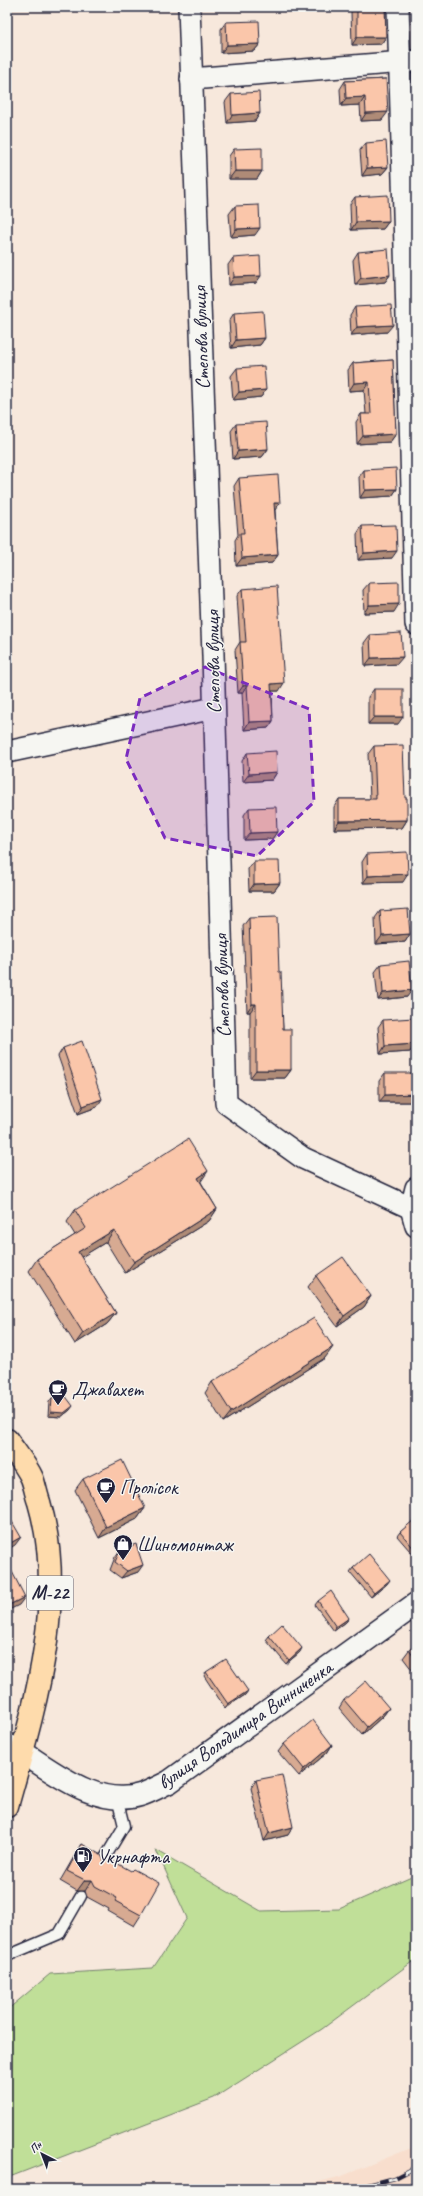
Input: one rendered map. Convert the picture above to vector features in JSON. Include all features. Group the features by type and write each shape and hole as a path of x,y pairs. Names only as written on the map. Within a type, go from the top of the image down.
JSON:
{"highway":[{"name":"М-22","path":"7,1440 32,1478 46,1526 52,1576 48,1625 15,1748"},
{"path":"7,1806 15,1748"}],"street":[{"name":"Степова вулиця","path":"189,7 213,655 226,1103 304,1158 414,1217"},
{"path":"398,7 408,61 416,624"},
{"path":"191,79 408,61"},
{"path":"7,752 214,708"},
{"path":"414,1217 416,1188"},
{"name":"вулиця Володимира Винниченка","path":"15,1748 61,1777 98,1795 116,1798 140,1795 168,1782 416,1604"}],"lane":[{"path":"100,1866 124,1826 116,1798"},
{"path":"7,1956 59,1934 82,1896"}],"highlighted area":[{"path":"205,667 309,709 314,802 257,856 165,838 126,759 140,698"}],"shaded area":[{"path":"416,2146 416,2189 292,2189 342,2176"}],"green space":[{"path":"156,1850 261,1911 339,1909 416,1875 416,1959 322,2029 214,2098 7,2178 7,2010 50,1974 153,1968 187,1918"}],"building":[{"path":"357,7 385,7 386,37 357,37"},
{"path":"259,21 260,44 227,45 226,22"},
{"path":"386,79 388,112 366,113 365,97 346,98 345,81"},
{"path":"259,92 260,113 232,115 231,94"},
{"path":"386,141 388,167 367,168 366,143"},
{"path":"262,148 262,171 235,171 234,149"},
{"path":"388,195 389,221 356,222 355,197"},
{"path":"259,205 260,228 236,229 235,206"},
{"path":"388,249 390,275 361,278 358,252"},
{"path":"260,256 261,276 234,277 233,258"},
{"path":"391,305 393,325 357,327 355,307"},
{"path":"263,311 265,338 236,340 234,313"},
{"path":"393,360 396,434 363,436 361,414 371,414 369,382 354,383 353,363"},
{"path":"264,366 266,390 239,392 237,368"},
{"path":"266,422 268,449 238,451 236,424"},
{"path":"396,468 397,489 365,490 364,470"},
{"path":"278,475 280,503 274,503 278,555 242,558 240,533 244,533 239,478"},
{"path":"396,525 397,551 364,553 362,526"},
{"path":"399,582 399,604 369,605 369,583"},
{"path":"277,586 284,683 271,684 273,721 249,722 247,685 243,686 240,642 246,642 242,589"},
{"path":"401,633 403,657 371,658 370,635"},
{"path":"374,689 403,689 403,717 374,717"},
{"path":"403,745 407,820 339,821 339,799 376,799 374,746"},
{"path":"276,751 277,772 249,774 247,753"},
{"path":"276,807 277,832 250,833 249,808"},
{"path":"407,852 408,874 368,876 367,854"},
{"path":"254,861 279,861 280,883 254,884"},
{"path":"408,909 410,934 382,936 380,911"},
{"path":"277,917 283,1029 291,1029 291,1070 256,1070 256,1004 252,1004 249,918"},
{"path":"409,961 412,990 383,993 381,964"},
{"path":"414,1018 415,1044 385,1046 383,1020"},
{"path":"82,1041 102,1099 83,1106 63,1048"},
{"path":"385,1073 416,1073 416,1094 385,1095"},
{"path":"188,1139 208,1171 198,1178 217,1209 134,1262 114,1230 78,1252 116,1313 83,1333 37,1259 86,1228 75,1210"},
{"path":"343,1257 371,1296 344,1316 316,1276"},
{"path":"314,1318 333,1347 231,1412 212,1382"},
{"name":"Джавахет","path":"61,1390 73,1406 64,1413 51,1412 52,1398"},
{"name":"Пролісок","path":"122,1460 145,1508 106,1527 83,1479"},
{"path":"7,1513 21,1537 7,1545"},
{"path":"415,1519 416,1520 416,1551 400,1532"},
{"path":"136,1544 143,1565 127,1571 115,1562 120,1550"},
{"path":"369,1554 390,1580 374,1593 353,1568"},
{"path":"7,1562 25,1597 7,1606"},
{"path":"331,1591 349,1618 336,1627 318,1601"},
{"path":"282,1624 302,1648 289,1660 269,1636"},
{"path":"416,1645 416,1660 409,1650"},
{"path":"226,1659 248,1691 228,1704 206,1672"},
{"path":"366,1681 389,1708 367,1727 344,1700"},
{"path":"313,1720 332,1745 304,1769 284,1744"},
{"path":"282,1775 293,1827 269,1833 256,1780"},
{"path":"82,1844 101,1855 104,1861 111,1860 131,1871 133,1869 159,1883 141,1915 115,1901 117,1898 95,1886 92,1880 85,1880 67,1871"}],"railway":[{"path":"353,2189 395,2178 416,2167"},
{"path":"403,2189 416,2183"}],"place":[{"name":"Джавахет","path":"58,1406"},
{"name":"Пролісок","path":"106,1504"},
{"name":"Шиномонтаж","path":"123,1561"},
{"name":"Укрнафта","path":"83,1873"}]}
